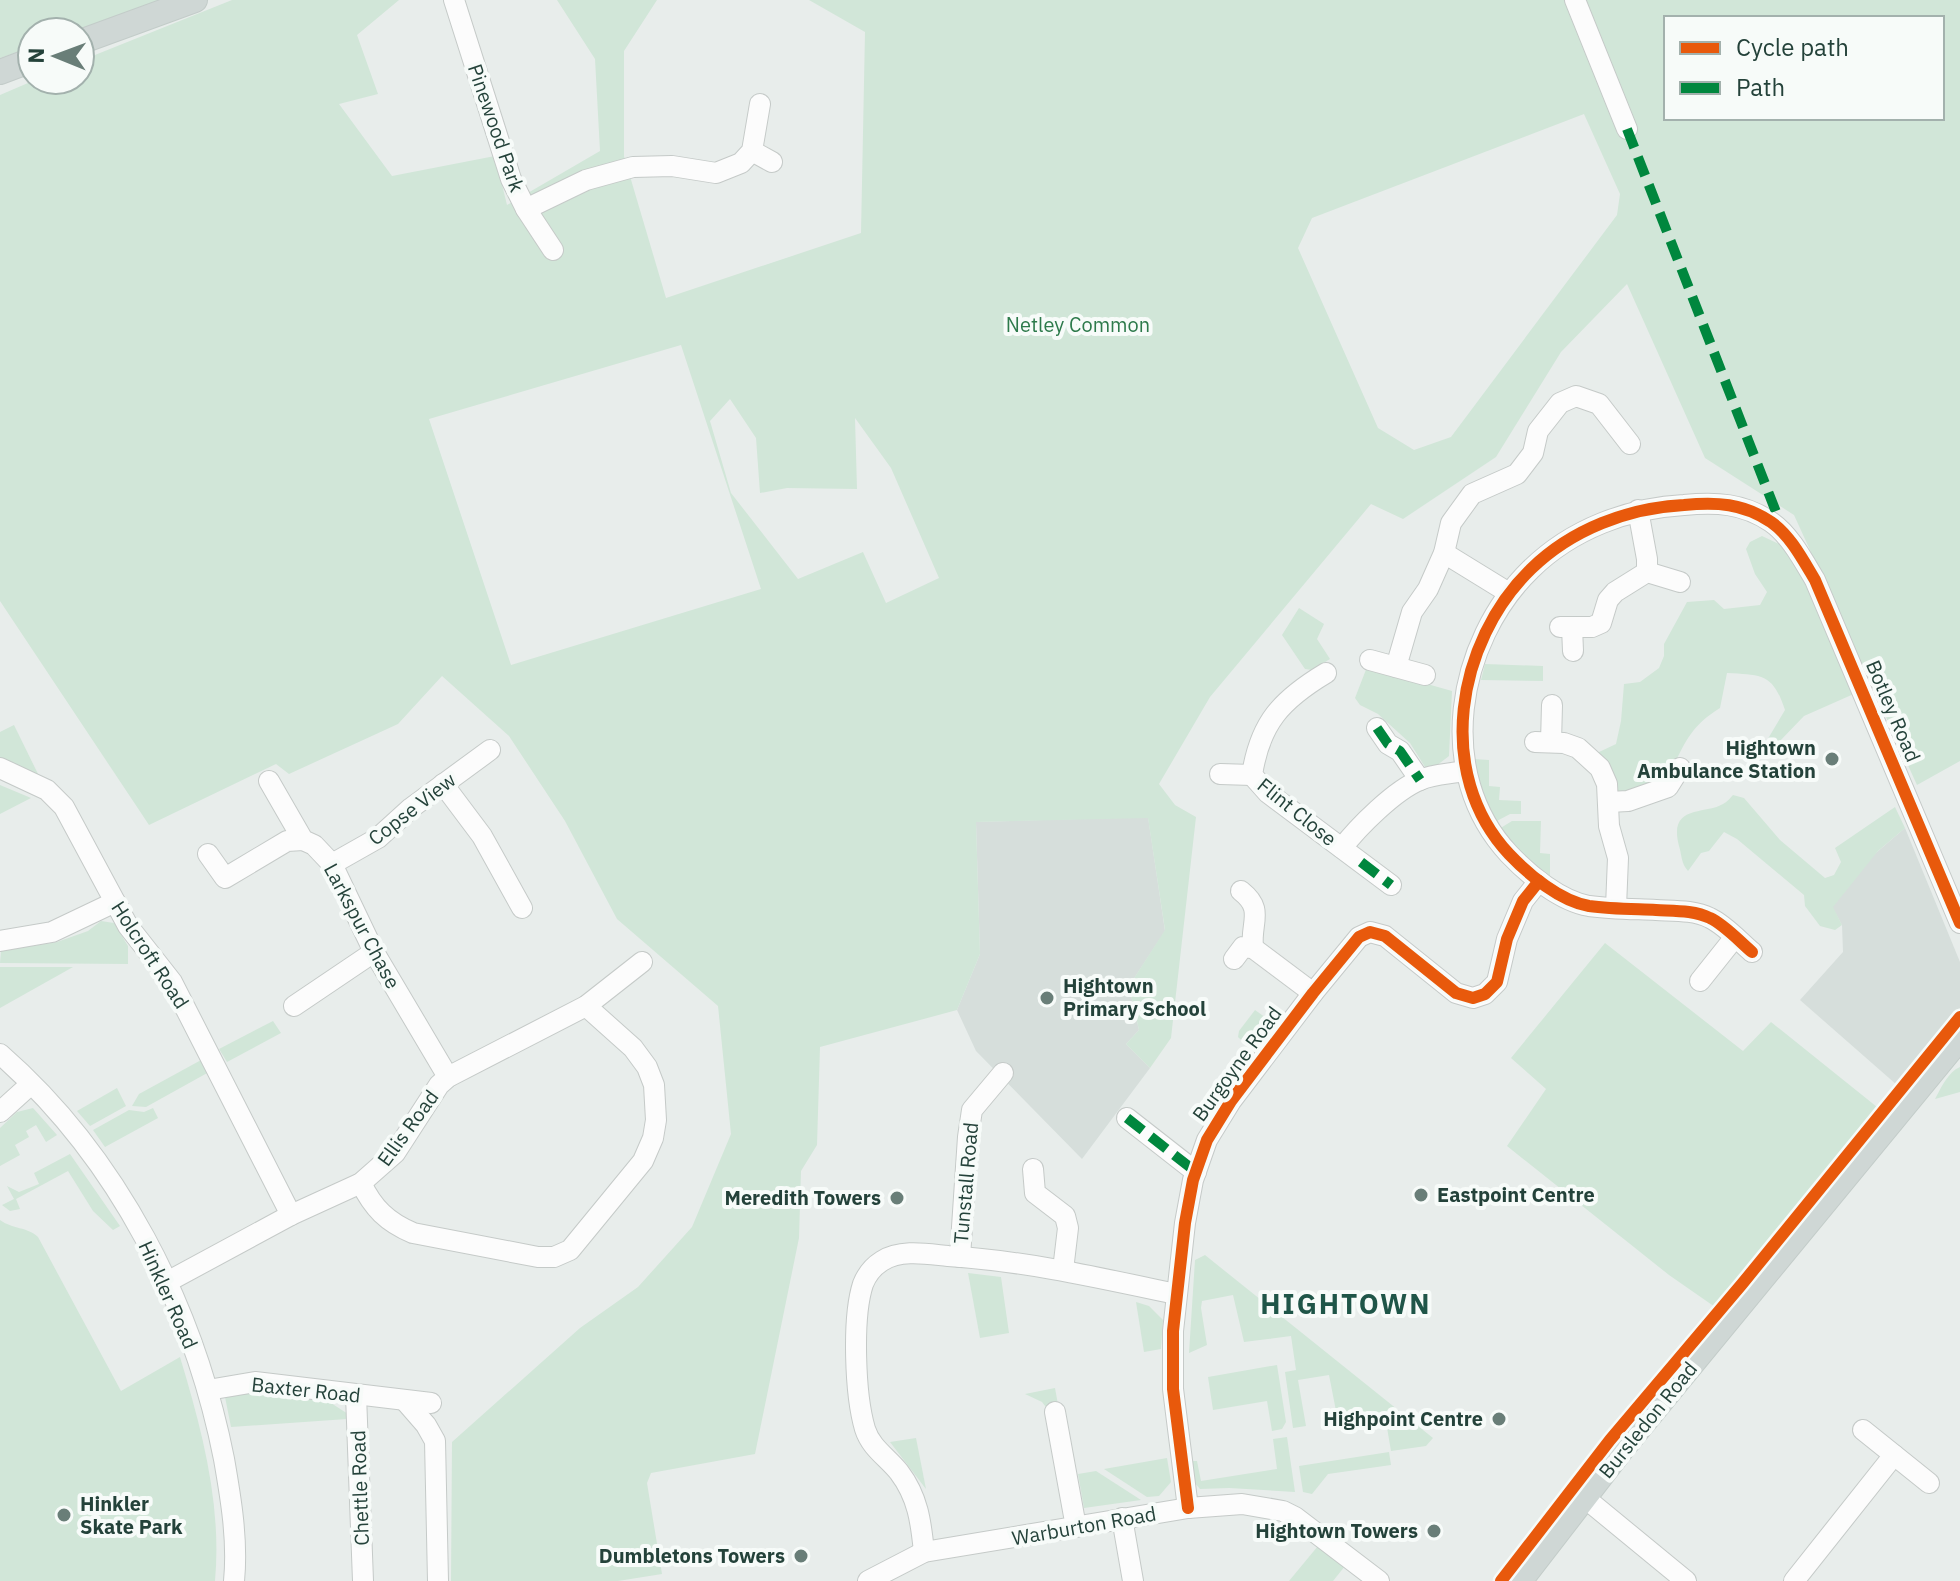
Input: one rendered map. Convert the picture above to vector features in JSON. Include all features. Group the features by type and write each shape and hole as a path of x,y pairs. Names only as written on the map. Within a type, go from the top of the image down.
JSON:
{"main road":[{"path":"96,36 195,0"},
{"name":"Bursledon Road","path":"1520,1581 1957,1045"}],"street":[{"name":"Pinewood Park","path":"454,0 511,179 553,250"},
{"path":"1575,0 1627,129"},
{"path":"526,209 586,180 633,167 672,166 716,173 741,163 752,151 760,104"},
{"path":"752,151 772,162"},
{"path":"1396,667 1412,612 1428,589 1444,553 1451,523 1472,494 1517,474 1533,453 1538,431 1560,403 1576,396 1599,404 1631,445"},
{"name":"Botley Road","path":"1638,510 1720,502 1739,506 1774,524 1801,556 1815,580 1960,923"},
{"path":"1647,572 1638,510 1611,518 1558,549 1532,568 1509,593 1482,641 1469,675 1462,732 1464,771 1469,789 1490,830 1507,852 1539,881 1577,902 1694,912 1717,922 1752,952"},
{"path":"1444,553 1509,593"},
{"path":"1573,651 1566,627 1592,627 1601,623 1608,600 1615,592 1647,572 1680,582"},
{"path":"1370,660 1425,675"},
{"name":"Flint Close","path":"1252,775 1261,735 1292,697 1299,680 1326,673"},
{"path":"1552,705 1543,742 1564,743 1588,756 1600,768 1607,784 1609,826 1618,858 1616,907"},
{"path":"1377,728 1388,744 1400,751 1420,780"},
{"name":"Copse View","path":"332,864 378,838 411,808 490,750"},
{"name":"Holcroft Road","path":"0,768 47,790 64,807 143,948 172,982 291,1215"},
{"path":"1609,802 1674,791 1680,768"},
{"name":"Flint Close","path":"1342,848 1359,824 1420,780 1464,771"},
{"name":"Flint Close","path":"1220,774 1252,775 1268,793 1391,885"},
{"name":"Larkspur Chase","path":"269,781 303,840 314,845 332,864 374,952 448,1077"},
{"path":"443,784 482,836 522,908"},
{"path":"208,854 225,878 287,841 303,840"},
{"name":"Burgoyne Road","path":"1188,1508 1173,1389 1176,1294 1185,1223 1196,1172 1207,1140 1231,1101 1359,937 1370,932 1385,936 1456,993 1473,998 1485,994 1497,982 1507,939 1523,901 1539,881"},
{"path":"1241,891 1253,900 1256,913 1251,933 1253,948"},
{"path":"0,941 52,932 115,902"},
{"path":"1700,981 1735,937"},
{"path":"1234,959 1243,947 1253,948 1313,993"},
{"path":"294,1006 374,952"},
{"name":"Ellis Road","path":"167,1282 291,1215 361,1183 395,1153 439,1085 448,1077 586,1006 642,962"},
{"path":"361,1183 379,1212 394,1225 413,1233 538,1257 554,1257 570,1250 643,1161 653,1138 656,1120 654,1085 647,1067 633,1048 586,1006"},
{"name":"Hinkler Road","path":"0,1054 31,1084 113,1186 129,1209 167,1282 208,1390 231,1504 235,1544 234,1581"},
{"name":"Tunstall Road","path":"960,1257 972,1110 1003,1073"},
{"path":"0,1112 31,1084"},
{"path":"1127,1118 1196,1172"},
{"path":"1033,1169 1035,1193 1065,1216 1068,1228 1063,1270"},
{"name":"Tunstall Road","path":"924,1552 916,1499 898,1472 873,1445 866,1431 857,1371 860,1299 864,1282 872,1269 883,1260 911,1253 1011,1260 1176,1294"},
{"name":"Baxter Road","path":"208,1390 255,1382 431,1403"},
{"name":"Chettle Road","path":"356,1395 363,1581"},
{"path":"406,1402 435,1441 438,1581"},
{"path":"1055,1412 1076,1527"},
{"path":"1863,1430 1929,1483"},
{"path":"1794,1581 1894,1455"},
{"path":"1585,1498 1686,1581"},
{"name":"Warburton Road","path":"868,1581 924,1552 1188,1508 1242,1504 1283,1511 1323,1536 1379,1581"},
{"path":"1122,1518 1133,1581"}],"shaded area":[{"name":"Hightown Primary School","path":"1148,817 1165,931 1129,986 1139,1030 1126,1044 1150,1068 1082,1159 976,1051 957,1010 980,954 976,822"},
{"path":"1905,828 1960,962 1960,1009 1897,1085 1800,1000 1843,952 1842,925 1826,896"}],"green space":[{"path":"0,0 164,0 96,24 96,16 16,16 16,52 0,58"},
{"name":"Netley Common","path":"232,0 399,0 357,35 378,94 339,104 392,176 495,156 507,205 600,151 595,59 557,0 657,0 624,51 624,156 666,298 861,233 865,32 809,0 1960,0 1960,761 1917,785 1794,515 1705,458 1627,284 1561,352 1496,457 1403,519 1371,504 1210,697 1159,784 1175,805 1196,817 1171,1038 1150,1068 1126,1044 1139,1030 1129,986 1165,930 1148,818 976,822 980,954 957,1010 820,1047 817,1145 801,1171 799,1238 755,1454 651,1473 647,1483 662,1574 618,1581 451,1581 452,1442 580,1328 638,1287 692,1227 731,1134 718,1006 617,919 565,821 509,736 442,676 398,724 289,774 276,764 149,825 0,601 0,95 16,88 16,96 96,96 96,55","holes":["1584,114 1620,194 1617,215 1451,437 1414,450 1378,428 1298,248 1312,218","681,345 761,589 511,665 429,419","730,399 756,438 760,493 787,488 857,489 855,418 891,468 939,578 886,603 863,552 798,579 731,493 710,421"]},
{"path":"1762,536 1779,544 1801,570 1856,693 1804,716 1779,742 1766,742 1785,710 1776,689 1758,676 1727,673 1720,708 1693,732 1666,780 1618,794 1597,753 1616,744 1624,684 1640,682 1659,668 1664,656 1664,644 1687,602 1714,600 1724,609 1760,605 1767,592 1755,574 1746,549 1750,542"},
{"path":"1299,608 1324,624 1317,639 1330,659 1312,670 1305,669 1282,635"},
{"path":"1485,664 1543,666 1543,681 1481,680"},
{"path":"1367,667 1452,691 1449,756 1436,766 1425,767 1410,743 1378,714 1360,705 1355,698"},
{"path":"14,725 39,776 0,760 0,732"},
{"path":"1474,759 1489,760 1489,786 1500,787 1499,800 1521,801 1521,814 1510,814 1495,822 1481,791"},
{"path":"0,785 31,798 0,814"},
{"path":"1733,795 1744,798 1780,840 1825,878 1834,875 1841,862 1835,848 1895,807 1905,828 1878,851 1833,907 1842,925 1835,930 1820,926 1805,906 1804,895 1737,839 1724,832 1709,851 1701,853 1688,871 1679,846 1679,823 1690,813 1715,807"},
{"path":"1512,821 1541,821 1540,853 1550,854 1550,878 1520,853 1499,829"},
{"path":"101,921 114,923 128,946 128,964 0,963 1,951 57,942 88,931"},
{"path":"1605,943 1743,1051 1771,1022 1877,1107 1715,1307 1669,1275 1507,1146 1546,1089 1511,1058"},
{"path":"0,967 73,967 0,1008"},
{"path":"1255,1010 1276,1025 1255,1053 1238,1037"},
{"path":"273,1021 281,1033 227,1062 219,1049"},
{"path":"203,1059 209,1072 146,1107 132,1106 139,1094"},
{"path":"1960,1067 1960,1092 1935,1099 1948,1076"},
{"path":"117,1088 126,1106 90,1126 77,1111"},
{"path":"33,1108 57,1135 46,1142 36,1125 26,1131 29,1137 15,1145 20,1155 0,1166 0,1128 17,1112"},
{"path":"153,1108 158,1118 105,1147 93,1130 129,1110 144,1112"},
{"path":"70,1154 120,1226 113,1230 93,1211 68,1171 16,1199 20,1209 10,1211 2,1205 14,1199 7,1186 19,1192 39,1184 34,1173"},
{"path":"0,1220 38,1237 121,1391 180,1357 203,1440 213,1496 215,1581 0,1581"},
{"path":"1205,1255 1433,1438 1426,1446 1391,1451 1385,1416 1347,1421 1337,1416 1329,1375 1298,1380 1306,1426 1293,1428 1285,1372 1296,1370 1291,1336 1244,1342 1233,1295 1202,1301 1207,1345 1189,1353 1195,1260"},
{"path":"968,1273 1001,1277 1009,1333 980,1338"},
{"path":"1136,1302 1149,1306 1163,1320 1161,1349 1144,1352"},
{"path":"1277,1365 1286,1422 1282,1429 1272,1431 1267,1401 1213,1410 1208,1377"},
{"path":"1055,1388 1059,1410 1049,1411 1042,1402 1025,1394"},
{"path":"256,1391 331,1403 348,1414 347,1419 231,1427 225,1397"},
{"path":"1287,1437 1295,1492 1200,1489 1194,1482 1193,1461 1197,1461 1201,1481 1277,1469 1273,1439"},
{"path":"916,1438 926,1489 890,1442"},
{"path":"1389,1452 1391,1465 1328,1474 1312,1494 1303,1492 1299,1466"},
{"path":"1167,1458 1171,1482 1159,1496 1147,1497 1104,1469"},
{"path":"1096,1471 1141,1500 1084,1508 1078,1474"},
{"path":"1318,1546 1345,1566 1333,1581 1289,1581"}],"marked path":[{"path":"1627,129 1776,512 1774,524"},
{"path":"1377,728 1388,744 1400,751 1420,780"},
{"path":"1361,862 1391,885"},
{"path":"1127,1118 1196,1172"}],"cycle path":[{"path":"1752,952 1721,925 1704,915 1684,911 1589,906 1556,893 1509,854 1485,822 1470,786 1463,748 1464,709 1471,670 1485,633 1505,599 1547,555 1583,532 1622,516 1663,507 1729,505 1761,516 1778,527 1790,541 1815,580 1960,923"},
{"path":"1188,1508 1173,1389 1173,1331 1185,1223 1193,1180 1207,1140 1231,1101 1359,937 1370,932 1385,936 1456,993 1473,998 1485,994 1497,982 1507,939 1523,901 1539,881"},
{"path":"1501,1581 1610,1440 1960,1017"}],"place":[{"name":"Hightown Ambulance Station","path":"1832,759"},
{"name":"Hightown Primary School","path":"1047,998"},
{"name":"Eastpoint Centre","path":"1421,1195"},
{"name":"Meredith Towers","path":"897,1198"},
{"name":"Highpoint Centre","path":"1499,1419"},
{"name":"Hinkler Skate Park","path":"64,1515"},
{"name":"Hightown Towers","path":"1434,1531"},
{"name":"Dumbletons Towers","path":"801,1556"}],"district":[{"name":"HIGHTOWN","path":"1346,1304"}]}
